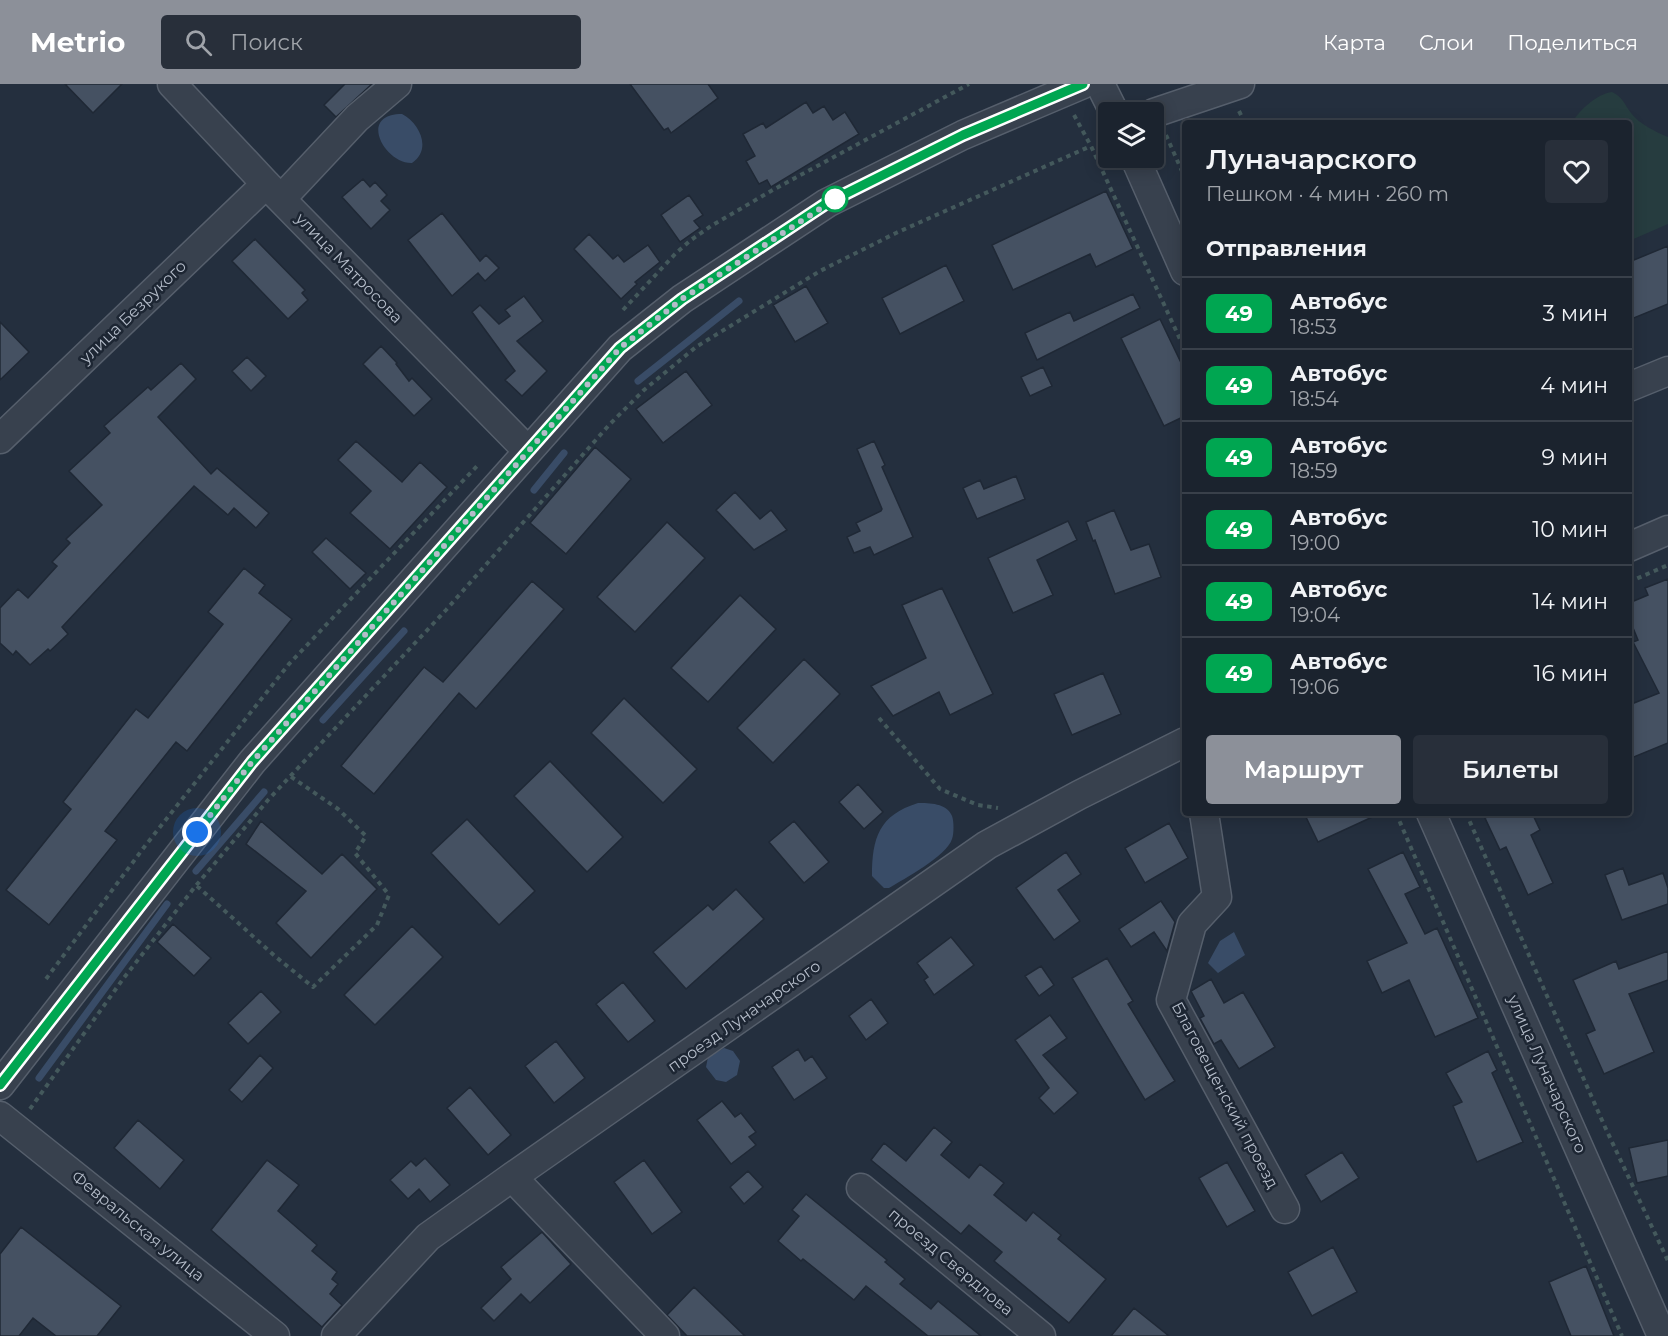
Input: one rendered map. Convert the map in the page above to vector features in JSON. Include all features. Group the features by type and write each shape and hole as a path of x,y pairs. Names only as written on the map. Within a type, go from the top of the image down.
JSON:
{"street":[{"name":"улица Матросова","path":"172,84 273,191 528,451"},
{"name":"улица Безрукого","path":"0,439 273,191 397,84"},
{"path":"1100,84 1109,102"},
{"path":"1164,110 1239,84"},
{"path":"0,1085 252,762 620,348 682,299 827,203 963,135 1073,89"},
{"path":"1139,168 1182,264"},
{"path":"1632,386 1668,371"},
{"path":"1632,546 1668,530"},
{"name":"проезд Луначарского","path":"336,1336 428,1237 987,845 1182,744"},
{"name":"Благовещенский проезд","path":"1205,816 1217,884 1217,897 1192,924 1171,1000 1285,1209"},
{"name":"улица Луначарского","path":"1432,816 1662,1336"},
{"name":"Февральская улица","path":"8,1122 275,1336"},
{"path":"512,1178 655,1331"},
{"name":"проезд Свердлова","path":"861,1188 1041,1336"}],"path":[{"path":"1073,89 1091,146 1182,343"},
{"path":"8,1122 197,886 290,776 446,610 609,425 644,390 696,347 833,265 896,233 1091,146"},
{"path":"1632,581 1668,565"},
{"path":"879,718 940,789 978,805 999,808"},
{"path":"197,886 313,987 377,926 389,895 355,853 366,836 338,808 290,776"},
{"path":"1397,816 1622,1336"},
{"path":"1468,816 1605,1127 1668,1262"}],"green space":[{"path":"1606,93 1616,94 1638,121 1668,137 1668,224 1632,240 1632,120 1574,120 1589,103"}],"water":[{"path":"402,114 414,124 421,137 421,151 412,163 393,156 385,148 378,130 381,122 388,116"},
{"path":"918,803 942,806 950,812 953,821 952,839 934,860 889,888 884,888 872,876 876,839 886,821 894,814"},
{"path":"1234,932 1245,955 1218,973 1208,963 1220,941"},
{"path":"724,1048 733,1051 740,1061 737,1075 726,1082 716,1080 706,1067 708,1057"}],"building":[{"path":"65,84 122,84 93,113"},
{"path":"345,84 372,84 336,117 324,105"},
{"path":"630,84 708,84 718,98 671,133 668,128 664,130"},
{"path":"806,102 813,113 824,106 833,120 845,112 859,134 771,187 767,180 759,184 746,161 755,156 743,134 763,123 766,128"},
{"path":"363,179 370,187 375,182 387,195 381,201 390,210 371,229 342,197"},
{"path":"1106,191 1133,249 1096,267 1090,254 1013,290 992,245"},
{"path":"689,195 703,215 694,221 700,228 680,242 661,215"},
{"path":"442,213 480,261 486,255 499,268 485,281 478,273 452,296 408,240"},
{"path":"589,234 613,259 618,255 624,262 648,245 660,262 635,282 637,284 621,299 574,249"},
{"path":"255,239 305,290 302,293 308,300 288,319 232,261"},
{"path":"1668,246 1668,304 1632,319 1632,261"},
{"path":"946,265 964,301 900,334 882,298"},
{"path":"806,286 828,323 795,342 773,305"},
{"path":"1133,294 1140,308 1037,360 1025,333 1070,312 1074,321"},
{"path":"524,296 543,321 517,341 547,371 522,396 505,380 515,371 472,312 480,305 499,324 510,316 505,310"},
{"path":"1160,319 1182,365 1182,417 1164,426 1121,338"},
{"path":"0,322 29,352 0,380"},
{"path":"381,346 397,363 409,381 412,378 432,399 414,416 363,364"},
{"path":"247,357 266,376 251,391 232,371"},
{"path":"181,363 196,379 158,417 211,474 217,468 269,513 256,528 234,508 228,515 194,486 62,627 68,634 30,665 16,651 13,655 0,643 0,608 18,589 28,598 57,566 52,562 70,543 66,539 102,505 69,471 110,433 104,426 148,387 151,390"},
{"path":"1043,367 1052,386 1030,396 1021,377"},
{"path":"686,371 712,405 663,443 636,409"},
{"path":"356,441 402,482 420,462 447,487 390,549 350,513 371,491 338,460"},
{"path":"874,441 885,465 882,467 913,537 874,555 870,547 854,553 847,537 860,531 856,523 882,509 857,449"},
{"path":"595,447 631,479 566,554 530,523"},
{"path":"1016,476 1025,499 977,519 963,488 980,480 984,489"},
{"path":"735,492 760,519 771,510 787,530 754,550 716,510"},
{"path":"1114,510 1131,550 1149,544 1161,577 1115,594 1086,522"},
{"path":"1068,521 1077,540 1037,560 1053,595 1013,613 988,558"},
{"path":"667,522 705,558 635,632 597,597"},
{"path":"326,538 366,573 350,589 312,552"},
{"path":"244,568 265,585 259,593 292,619 187,751 176,742 105,831 117,840 49,925 6,890 71,809 63,802 136,709 148,718 223,624 208,612"},
{"path":"1668,579 1668,743 1632,758 1632,704 1659,693 1633,642 1638,640 1632,625 1632,602 1648,595 1645,588"},
{"path":"532,581 564,609 476,709 459,693 374,794 341,766 424,667 443,682"},
{"path":"942,588 993,694 950,715 939,692 893,716 871,686 926,658 902,605"},
{"path":"740,595 776,629 708,702 671,668"},
{"path":"804,659 840,694 773,763 737,728"},
{"path":"1103,673 1121,714 1072,735 1054,694"},
{"path":"624,698 697,769 663,803 591,733"},
{"path":"550,761 623,837 587,872 514,796"},
{"path":"858,784 883,812 864,829 839,802"},
{"path":"1305,816 1374,816 1318,842"},
{"path":"1489,816 1533,816 1540,830 1531,835 1553,883 1528,895 1506,847 1500,850 1485,818"},
{"path":"467,819 535,891 499,925 431,853"},
{"path":"261,821 322,874 342,854 377,889 311,958 276,923 306,891 246,844"},
{"path":"794,821 829,862 804,883 769,842"},
{"path":"1169,823 1188,858 1145,883 1125,848"},
{"path":"1066,852 1081,874 1058,890 1080,921 1054,940 1016,888"},
{"path":"1403,852 1420,887 1405,894 1425,934 1437,928 1478,1018 1435,1037 1409,980 1382,993 1367,961 1407,943 1368,869"},
{"path":"1623,868 1629,885 1663,873 1668,888 1668,904 1622,920 1605,875"},
{"path":"736,889 764,919 686,989 653,952 708,905 713,910"},
{"path":"1161,901 1175,922 1167,951 1154,932 1131,947 1119,929"},
{"path":"173,924 211,958 194,976 157,942"},
{"path":"412,926 443,957 375,1025 344,995"},
{"path":"951,937 974,965 934,995 924,980 928,977 917,963"},
{"path":"1668,951 1668,980 1629,994 1654,1052 1604,1074 1586,1034 1595,1030 1573,980 1616,961 1619,969"},
{"path":"1107,958 1133,1001 1128,1004 1175,1081 1145,1100 1072,978"},
{"path":"1041,966 1054,985 1039,996 1025,976"},
{"path":"1211,979 1224,1003 1243,992 1275,1047 1239,1069 1221,1040 1214,1044 1200,1018 1204,1016 1191,991"},
{"path":"623,982 655,1021 628,1042 596,1004"},
{"path":"261,991 281,1012 248,1044 228,1023"},
{"path":"871,999 888,1023 866,1040 849,1016"},
{"path":"1050,1015 1067,1038 1043,1055 1078,1093 1054,1114 1039,1098 1049,1088 1015,1040"},
{"path":"556,1041 585,1078 554,1103 525,1066"},
{"path":"798,1049 805,1061 812,1056 827,1078 794,1100 772,1067"},
{"path":"1488,1051 1497,1070 1492,1073 1523,1142 1477,1162 1453,1106 1462,1102 1446,1073"},
{"path":"260,1055 273,1068 242,1102 229,1090"},
{"path":"470,1087 511,1135 488,1155 447,1108"},
{"path":"722,1101 735,1117 741,1113 756,1132 749,1137 756,1145 731,1164 697,1120"},
{"path":"138,1120 184,1160 160,1189 114,1148"},
{"path":"934,1127 952,1142 941,1155 969,1178 980,1164 1004,1183 994,1195 1026,1221 1033,1212 1061,1235 1058,1239 1106,1279 1069,1323 994,1261 1002,1252 969,1225 961,1234 871,1160 884,1143 906,1161"},
{"path":"1668,1140 1668,1176 1637,1183 1629,1148"},
{"path":"1342,1152 1359,1178 1321,1202 1305,1175"},
{"path":"425,1158 450,1185 430,1202 419,1189 408,1199 390,1180 411,1161 416,1166"},
{"path":"267,1160 299,1185 278,1211 317,1245 312,1251 337,1272 332,1279 338,1284 330,1294 342,1305 322,1327 211,1230"},
{"path":"644,1160 682,1212 652,1234 614,1182"},
{"path":"1227,1162 1255,1211 1227,1227 1199,1178"},
{"path":"748,1171 763,1187 744,1204 730,1187"},
{"path":"806,1194 887,1260 885,1262 905,1279 900,1284 931,1309 938,1301 981,1336 928,1336 866,1286 854,1300 803,1259 801,1261 778,1241 799,1216 792,1210"},
{"path":"21,1227 121,1306 97,1336 56,1336 33,1318 19,1336 0,1336 0,1254"},
{"path":"542,1232 571,1264 530,1303 521,1294 494,1321 481,1308 511,1279 501,1267"},
{"path":"1333,1247 1357,1292 1312,1316 1288,1272"},
{"path":"1586,1266 1614,1336 1571,1336 1549,1282"},
{"path":"694,1287 745,1336 687,1336 667,1315"},
{"path":"1134,1308 1169,1336 1111,1336"}],"waterway":[{"path":"638,381 739,301"},
{"path":"534,490 564,453"},
{"path":"323,720 404,631"},
{"path":"196,871 264,792"},
{"path":"39,1078 167,904"}],"bus line":[{"name":"49","path":"0,1085 252,762 620,348 682,299 827,203 963,135 1083,84"}],"route":[{"path":"197,832 252,762 620,348 682,299 835,199"}]}
